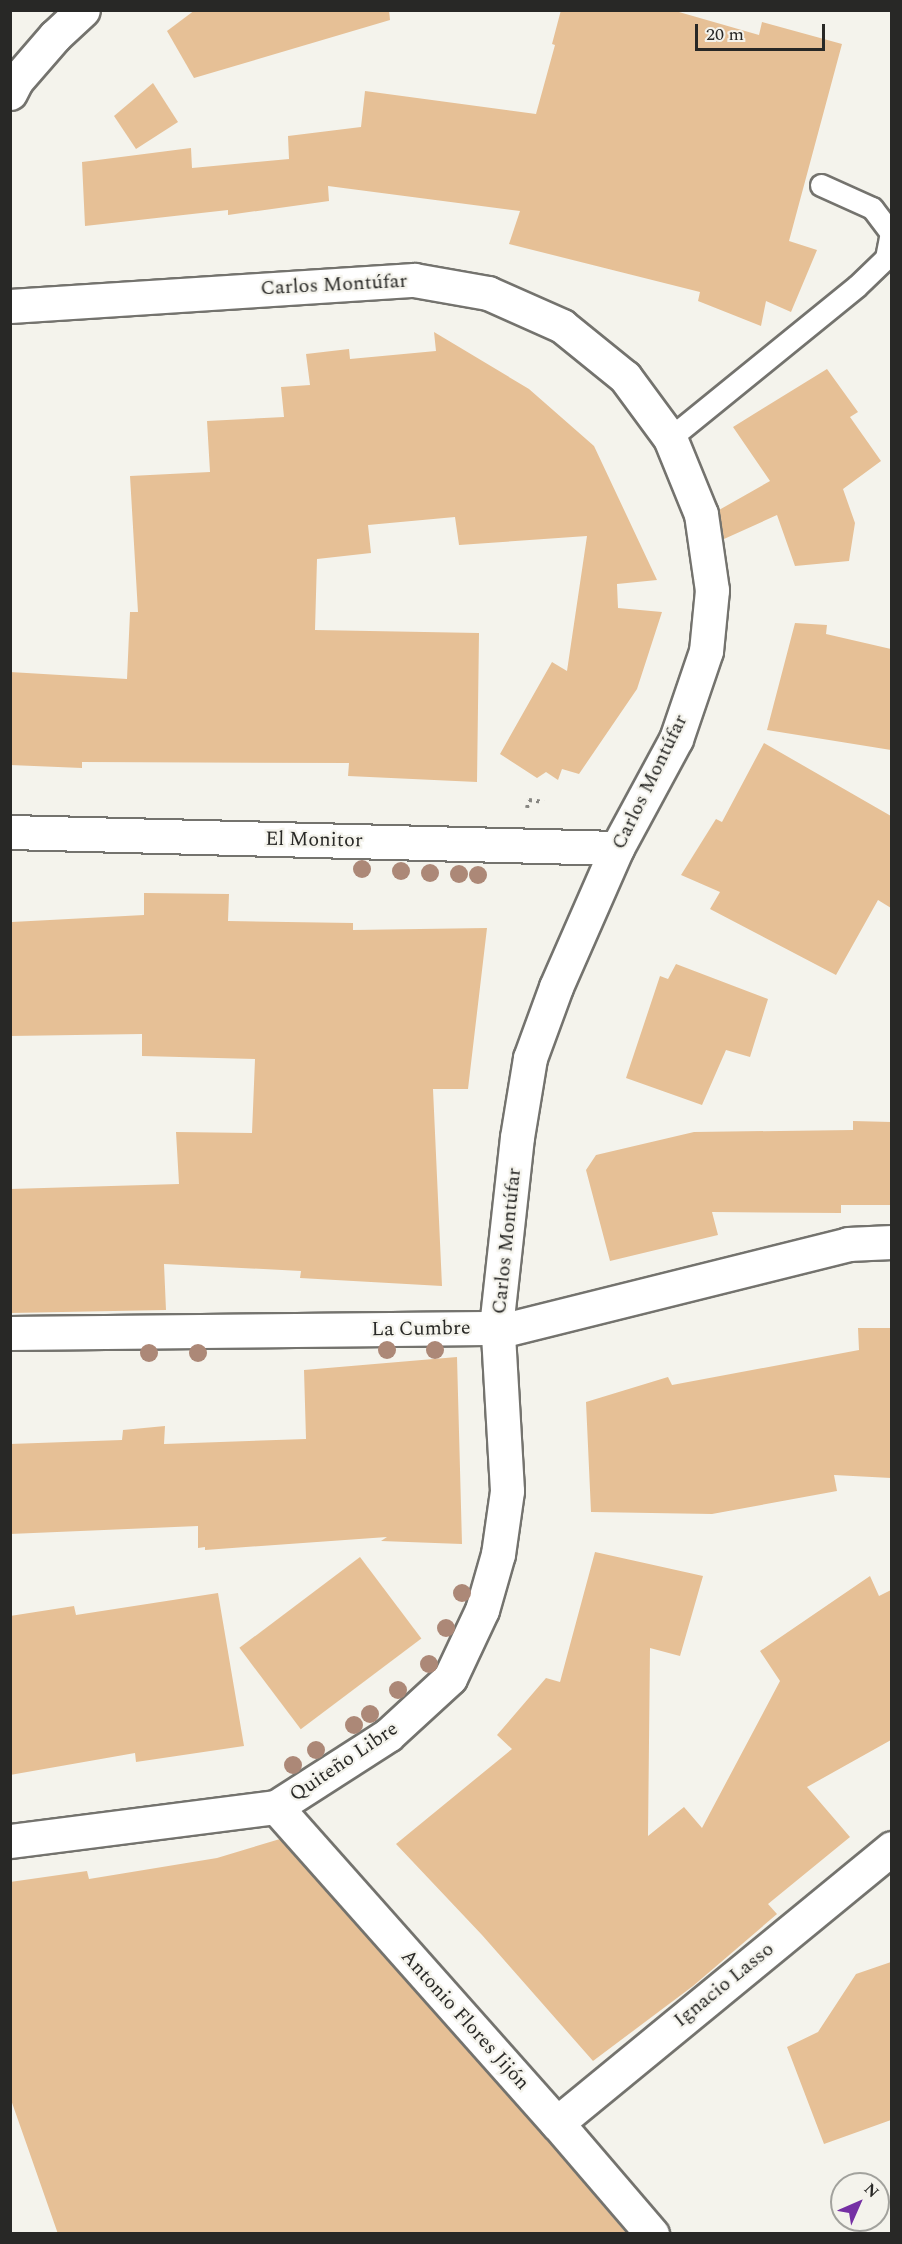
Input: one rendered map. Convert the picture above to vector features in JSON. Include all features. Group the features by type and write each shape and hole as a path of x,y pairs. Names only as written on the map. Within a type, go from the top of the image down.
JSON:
{"street":[{"path":"10,93 16,81 55,36 83,10"},
{"name":"Carlos Montúfar","path":"10,306 414,280 488,293 562,326 571,333 625,377 670,438 701,514 712,590 706,651 676,739 616,848 556,987 530,1058 517,1137 498,1306 500,1331"},
{"name":"El Monitor","path":"10,832 616,848"},
{"name":"La Cumbre","path":"10,1333 474,1328 500,1331 848,1244 891,1242"},
{"name":"Quiteño Libre","path":"10,1841 276,1807 388,1735 450,1678 482,1610 498,1554 507,1491 500,1331"},
{"name":"Antonio Flores Jijón","path":"276,1807 558,2123 652,2234"},
{"name":"Ignacio Lasso","path":"558,2123 891,1848"}],"lane":[{"path":"670,438 857,286 886,258 891,233 872,208 821,185"}],"path":[{"path":"529,800 544,802"}],"building":[{"path":"195,10 389,10 390,20 194,78 167,31"},
{"path":"561,10 672,10 759,35 762,22 842,44 789,241 817,250 791,312 766,301 761,326 698,301 700,292 509,244 520,211 328,186 329,201 228,215 228,210 85,226 82,162 191,148 192,168 289,159 288,136 361,127 365,91 536,114 555,45 552,44"},
{"path":"153,83 178,122 136,149 114,116"},
{"path":"434,332 529,389 594,446 657,580 617,584 618,608 662,612 637,689 579,774 562,769 558,780 546,772 537,778 500,754 552,662 567,671 587,536 459,545 455,517 368,525 371,553 317,559 315,630 479,633 477,782 348,776 349,763 82,762 82,768 10,765 10,672 127,679 130,612 138,612 130,476 210,472 207,421 284,417 281,387 310,385 306,354 349,349 350,359 436,351"},
{"path":"827,369 858,412 850,417 881,461 843,489 855,523 849,561 795,566 777,515 724,539 719,510 770,481 733,427"},
{"path":"795,623 827,625 826,634 891,649 891,750 767,730"},
{"path":"764,743 891,816 891,908 878,900 836,975 710,909 720,892 681,875 716,819 722,822"},
{"path":"144,893 229,894 228,921 353,923 353,930 487,928 468,1089 433,1089 442,1286 300,1278 301,1271 164,1264 166,1310 10,1313 10,1189 179,1184 176,1132 252,1133 255,1059 142,1056 142,1034 10,1036 12,922 144,915"},
{"path":"676,964 768,999 750,1057 726,1050 702,1105 626,1078 660,976 668,979"},
{"path":"853,1121 891,1122 891,1205 841,1205 841,1213 712,1212 718,1235 610,1261 586,1170 596,1155 694,1132 853,1130"},
{"path":"858,1328 891,1328 891,1478 834,1475 837,1491 712,1514 591,1512 586,1402 668,1377 672,1385 859,1350"},
{"path":"457,1357 462,1544 381,1541 387,1537 205,1550 205,1547 198,1548 198,1526 10,1534 10,1444 122,1440 123,1430 165,1426 164,1444 306,1439 304,1370"},
{"path":"595,1552 703,1576 680,1656 650,1648 648,1836 684,1807 702,1828 780,1681 760,1651 870,1576 879,1596 891,1590 891,1740 807,1787 850,1837 768,1904 777,1914 693,1986 593,2061 482,1935 396,1844 512,1749 497,1735 546,1678 560,1682"},
{"path":"360,1557 421,1638 301,1729 239,1648"},
{"path":"218,1593 244,1746 136,1762 135,1753 10,1775 10,1616 74,1606 76,1615"},
{"path":"280,1839 543,2135 627,2234 58,2234 10,2097 10,1882 87,1871 89,1879 217,1858"},
{"path":"891,1962 891,2120 824,2144 787,2047 818,2032 856,1974"}]}
